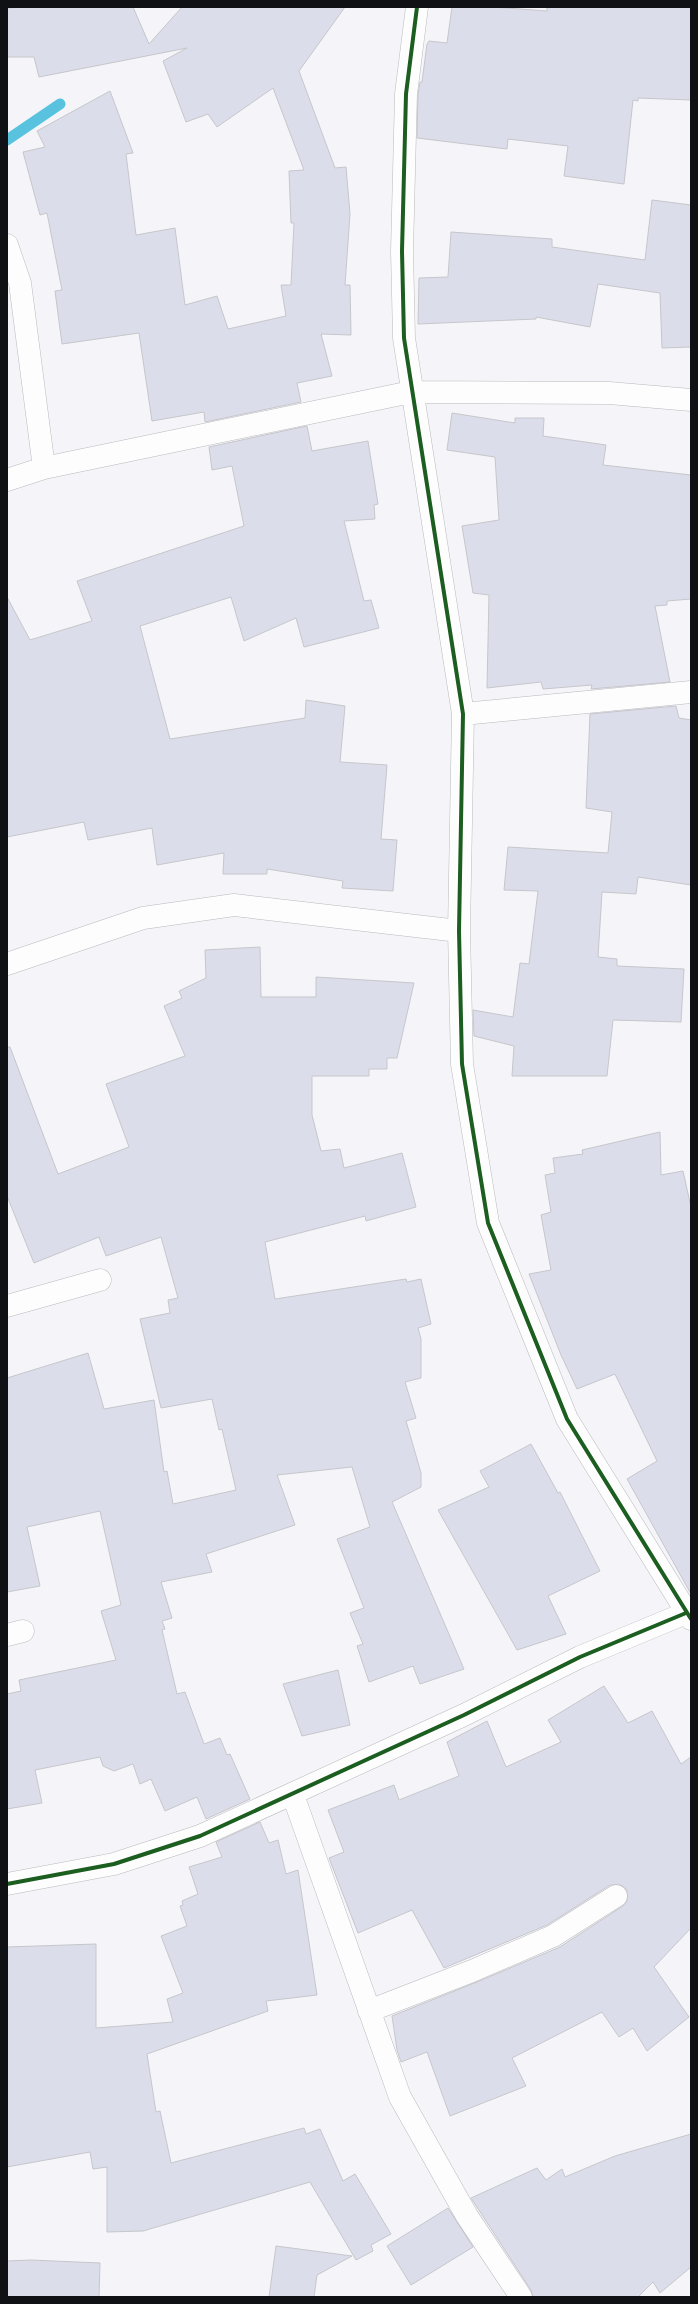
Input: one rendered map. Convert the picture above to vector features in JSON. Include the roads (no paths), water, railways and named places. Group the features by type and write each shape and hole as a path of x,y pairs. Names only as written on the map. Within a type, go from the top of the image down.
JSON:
{"street":[{"path":"7,1884 114,1864 200,1836 293,1795 464,1715 580,1657 688,1616 567,1419 488,1223 462,1064 460,931 463,714 411,392 404,338 402,251 406,94 417,7"},
{"path":"7,245 20,283 44,468"},
{"path":"7,480 44,468 411,392 609,394 691,400"},
{"path":"463,714 691,692"},
{"path":"7,964 143,918 234,905 460,931"},
{"path":"7,1306 100,1280"},
{"path":"293,1795 400,2097 467,2216 521,2297"},
{"path":"369,2011 472,1971 553,1936 616,1896"}],"waterway":[{"path":"7,140 60,104"}]}
